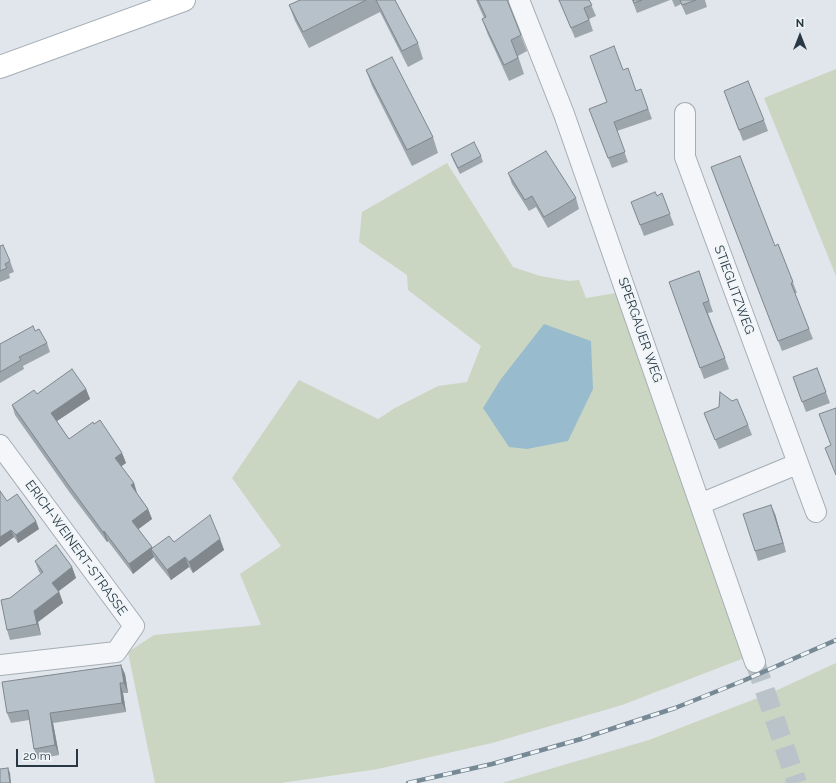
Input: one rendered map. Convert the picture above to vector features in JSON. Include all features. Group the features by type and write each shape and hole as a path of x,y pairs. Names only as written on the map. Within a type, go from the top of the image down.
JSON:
{"street":[{"path":"0,67 184,0"},
{"name":"SPERGAUER WEG","path":"518,0 564,114 755,662"},
{"name":"STIEGLITZWEG","path":"685,113 685,157 816,512"},
{"name":"ERICH-WEINERT-STRASSE","path":"0,445 134,626 116,652 0,665"},
{"path":"700,504 798,464"}],"green space":[{"path":"836,69 836,276 764,98"},
{"path":"447,163 513,267 540,276 569,281 579,280 586,298 616,293 747,657 622,705 492,743 378,769 281,783 155,783 128,652 154,635 261,625 240,574 281,546 232,478 299,380 378,419 395,408 438,386 467,382 481,346 408,290 407,275 359,242 362,212"},
{"path":"836,663 836,783 502,783 649,740 773,692"}],"water":[{"path":"544,324 591,341 593,389 568,441 527,449 509,447 483,408 501,379"}],"building":[{"path":"300,0 366,0 303,32 289,5"},
{"path":"376,0 395,0 418,43 402,51"},
{"path":"478,0 507,0 521,35 511,40 518,58 504,65 482,19 486,17"},
{"path":"559,0 589,0 592,5 584,8 589,20 571,28"},
{"path":"633,0 642,0 634,3"},
{"path":"680,0 696,0 682,5"},
{"path":"614,46 623,70 628,68 636,91 641,89 648,109 614,122 625,152 608,158 589,109 607,102 590,56"},
{"path":"392,57 433,137 407,150 366,70"},
{"path":"748,81 764,120 739,130 724,91"},
{"path":"474,142 481,156 458,168 451,154"},
{"path":"546,151 576,198 544,217 532,196 525,200 508,173"},
{"path":"740,156 775,246 778,244 809,329 778,341 711,167"},
{"path":"655,192 657,196 662,193 670,214 640,225 631,202"},
{"path":"3,245 10,261 5,264 7,268 0,271 0,246"},
{"path":"699,271 709,301 703,303 725,358 700,368 669,282"},
{"path":"33,326 35,331 39,329 47,343 19,357 21,360 0,372 0,344"},
{"path":"817,368 826,392 802,402 793,377"},
{"path":"72,369 86,389 51,413 69,439 93,422 94,424 100,420 122,453 115,458 134,483 131,485 148,509 132,521 152,547 129,564 104,531 103,532 12,405 34,390 37,394"},
{"path":"720,392 732,401 737,399 748,425 715,440 704,413 719,407"},
{"path":"836,408 836,475 825,448 831,445 819,414"},
{"path":"0,491 7,501 17,494 36,521 16,535 11,530 0,537"},
{"path":"771,505 783,543 755,551 743,514"},
{"path":"210,515 220,539 189,562 185,557 167,570 151,549 169,536 174,542"},
{"path":"56,545 72,567 52,583 59,592 34,611 37,624 7,630 1,600 10,598 43,572 35,561"},
{"path":"121,665 124,683 120,683 122,703 50,713 55,745 34,749 28,710 7,713 2,682"},
{"path":"8,768 10,783 0,783 0,769"}],"tunnel":[{"path":"755,662 797,783"}],"railway":[{"path":"408,783 492,764 581,739 675,708 745,680 836,640"}]}
